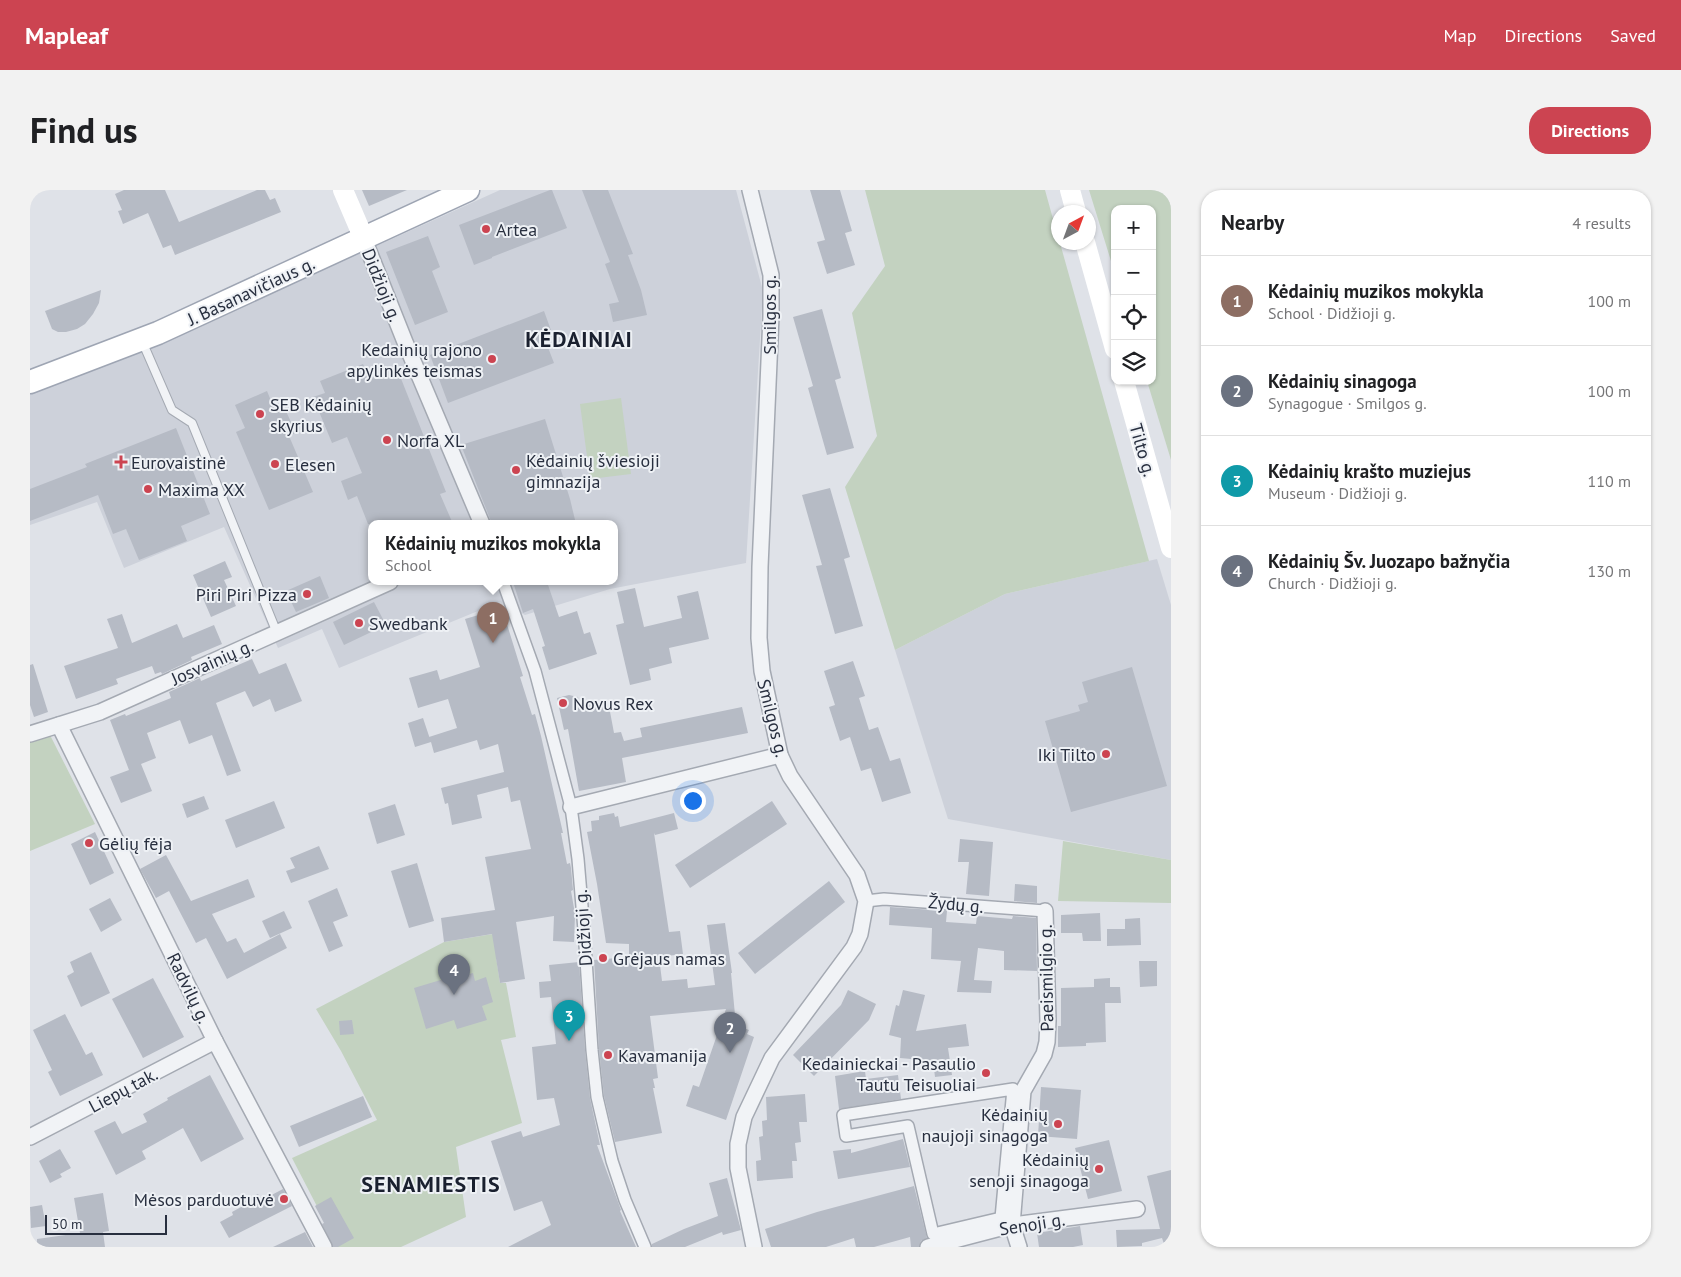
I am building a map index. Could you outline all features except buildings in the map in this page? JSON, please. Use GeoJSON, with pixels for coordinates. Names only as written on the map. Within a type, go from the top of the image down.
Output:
{"type":"FeatureCollection","features":[{"type":"Feature","properties":{"kind":"main road"},"geometry":{"type":"LineString","coordinates":[[343,190],[364,239]]}},
{"type":"Feature","properties":{"kind":"main road","name":"J. Basanavičiaus g."},"geometry":{"type":"LineString","coordinates":[[30,382],[141,340],[468,190]]}},
{"type":"Feature","properties":{"kind":"main road"},"geometry":{"type":"LineString","coordinates":[[1070,190],[1074,205]]}},
{"type":"Feature","properties":{"kind":"main road"},"geometry":{"type":"LineString","coordinates":[[1087,250],[1112,340]]}},
{"type":"Feature","properties":{"kind":"main road","name":"Tilto g."},"geometry":{"type":"LineString","coordinates":[[1125,385],[1171,548]]}},
{"type":"Feature","properties":{"kind":"street","name":"Smilgos g."},"geometry":{"type":"LineString","coordinates":[[750,190],[770,275],[772,316],[760,567],[759,638],[762,671],[780,756],[790,776],[857,875],[866,901],[860,934],[854,947],[772,1058],[744,1117],[738,1144],[738,1168],[754,1247]]}},
{"type":"Feature","properties":{"kind":"street","name":"Didžioji g."},"geometry":{"type":"LineString","coordinates":[[364,239],[405,342],[480,520]]}},
{"type":"Feature","properties":{"kind":"street","name":"Josvainių g."},"geometry":{"type":"LineString","coordinates":[[30,734],[100,712],[383,585]]}},
{"type":"Feature","properties":{"kind":"street","name":"Didžioji g."},"geometry":{"type":"LineString","coordinates":[[504,585],[536,671],[571,807],[579,868],[597,1097],[612,1161],[625,1200],[646,1247]]}},
{"type":"Feature","properties":{"kind":"street","name":"Radvilų g."},"geometry":{"type":"LineString","coordinates":[[60,725],[215,1041],[324,1247]]}},
{"type":"Feature","properties":{"kind":"street"},"geometry":{"type":"LineString","coordinates":[[571,807],[780,756]]}},
{"type":"Feature","properties":{"kind":"street","name":"Žydų g."},"geometry":{"type":"LineString","coordinates":[[866,901],[884,898],[1045,912]]}},
{"type":"Feature","properties":{"kind":"street","name":"Paeismilgio g."},"geometry":{"type":"LineString","coordinates":[[1019,1247],[1012,1225],[1022,1091],[1044,1054],[1047,1042],[1045,912]]}},
{"type":"Feature","properties":{"kind":"street","name":"Liepų tak."},"geometry":{"type":"LineString","coordinates":[[30,1137],[215,1041]]}},
{"type":"Feature","properties":{"kind":"street"},"geometry":{"type":"LineString","coordinates":[[1013,1089],[1002,1218],[933,1234],[908,1126],[846,1136],[843,1115],[1013,1089]]}},
{"type":"Feature","properties":{"kind":"street","name":"Senoji g."},"geometry":{"type":"LineString","coordinates":[[928,1247],[1012,1225],[1137,1209]]}},
{"type":"Feature","properties":{"kind":"lane"},"geometry":{"type":"LineString","coordinates":[[141,340],[172,410],[192,423],[276,633]]}},
{"type":"Feature","properties":{"kind":"shaded area"},"geometry":{"type":"Polygon","coordinates":[[[500,190],[736,190],[763,291],[746,563],[610,589],[525,615],[500,602],[339,668],[322,629],[278,648],[224,527],[124,568],[97,502],[30,525],[30,392],[176,333],[500,190]]]}},
{"type":"Feature","properties":{"kind":"shaded area"},"geometry":{"type":"Polygon","coordinates":[[[1157,559],[1171,605],[1171,860],[948,819],[895,650],[1005,594],[1157,559]]]}},
{"type":"Feature","properties":{"kind":"green space"},"geometry":{"type":"Polygon","coordinates":[[[865,190],[1045,190],[1051,212],[1051,250],[1062,250],[1149,561],[1005,594],[895,650],[845,487],[877,436],[852,313],[885,266],[865,190]]]}},
{"type":"Feature","properties":{"kind":"green space"},"geometry":{"type":"Polygon","coordinates":[[[1089,190],[1171,190],[1171,460],[1148,385],[1156,385],[1156,205],[1111,205],[1111,261],[1096,213],[1096,205],[1094,205],[1089,190]]]}},
{"type":"Feature","properties":{"kind":"green space"},"geometry":{"type":"Polygon","coordinates":[[[621,398],[631,474],[590,479],[580,404],[621,398]]]}},
{"type":"Feature","properties":{"kind":"green space"},"geometry":{"type":"Polygon","coordinates":[[[50,735],[95,824],[30,851],[30,742],[50,735]]]}},
{"type":"Feature","properties":{"kind":"green space"},"geometry":{"type":"Polygon","coordinates":[[[1063,841],[1171,860],[1171,903],[1058,901],[1063,841]]]}},
{"type":"Feature","properties":{"kind":"green space"},"geometry":{"type":"Polygon","coordinates":[[[499,933],[496,957],[500,983],[506,983],[516,1037],[501,1040],[522,1123],[456,1147],[466,1217],[401,1247],[338,1247],[292,1158],[377,1120],[341,1051],[316,1009],[444,942],[499,933]]]}},
{"type":"Feature","properties":{"kind":"place","name":"Artea"},"geometry":{"type":"Point","coordinates":[486,229]}},
{"type":"Feature","properties":{"kind":"place","name":"Kedainių rajono apylinkės teismas"},"geometry":{"type":"Point","coordinates":[492,359]}},
{"type":"Feature","properties":{"kind":"place","name":"SEB Kėdainių skyrius"},"geometry":{"type":"Point","coordinates":[260,414]}},
{"type":"Feature","properties":{"kind":"place","name":"Norfa XL"},"geometry":{"type":"Point","coordinates":[387,440]}},
{"type":"Feature","properties":{"kind":"place","name":"Eurovaistinė"},"geometry":{"type":"Point","coordinates":[121,462]}},
{"type":"Feature","properties":{"kind":"place","name":"Elesen"},"geometry":{"type":"Point","coordinates":[275,464]}},
{"type":"Feature","properties":{"kind":"place","name":"Kėdainių šviesioji gimnazija"},"geometry":{"type":"Point","coordinates":[516,470]}},
{"type":"Feature","properties":{"kind":"place","name":"Maxima XX"},"geometry":{"type":"Point","coordinates":[148,489]}},
{"type":"Feature","properties":{"kind":"place","name":"Piri Piri Pizza"},"geometry":{"type":"Point","coordinates":[307,594]}},
{"type":"Feature","properties":{"kind":"place","name":"Swedbank"},"geometry":{"type":"Point","coordinates":[359,623]}},
{"type":"Feature","properties":{"kind":"place","name":"Kėdainių muzikos mokykla"},"geometry":{"type":"Point","coordinates":[493,643]}},
{"type":"Feature","properties":{"kind":"place","name":"Novus Rex"},"geometry":{"type":"Point","coordinates":[563,703]}},
{"type":"Feature","properties":{"kind":"place","name":"Iki Tilto"},"geometry":{"type":"Point","coordinates":[1106,754]}},
{"type":"Feature","properties":{"kind":"place","name":"Gėlių fėja"},"geometry":{"type":"Point","coordinates":[89,843]}},
{"type":"Feature","properties":{"kind":"place","name":"Grėjaus namas"},"geometry":{"type":"Point","coordinates":[603,958]}},
{"type":"Feature","properties":{"kind":"place","name":"Kėdainių Šv. Juozapo bažnyčia"},"geometry":{"type":"Point","coordinates":[454,995]}},
{"type":"Feature","properties":{"kind":"place","name":"Kėdainių krašto muziejus"},"geometry":{"type":"Point","coordinates":[569,1041]}},
{"type":"Feature","properties":{"kind":"place","name":"Kėdainių sinagoga"},"geometry":{"type":"Point","coordinates":[730,1053]}},
{"type":"Feature","properties":{"kind":"place","name":"Kavamanija"},"geometry":{"type":"Point","coordinates":[608,1055]}},
{"type":"Feature","properties":{"kind":"place","name":"Kedainieckai - Pasaulio Tautu Teisuoliai"},"geometry":{"type":"Point","coordinates":[986,1073]}},
{"type":"Feature","properties":{"kind":"place","name":"Kėdainių naujoji sinagoga"},"geometry":{"type":"Point","coordinates":[1058,1124]}},
{"type":"Feature","properties":{"kind":"place","name":"Kėdainių senoji sinagoga"},"geometry":{"type":"Point","coordinates":[1099,1169]}},
{"type":"Feature","properties":{"kind":"place","name":"Mėsos parduotuvė"},"geometry":{"type":"Point","coordinates":[284,1199]}},
{"type":"Feature","properties":{"kind":"district","name":"KĖDAINIAI"},"geometry":{"type":"Point","coordinates":[579,339]}},
{"type":"Feature","properties":{"kind":"district","name":"SENAMIESTIS"},"geometry":{"type":"Point","coordinates":[431,1184]}}]}
